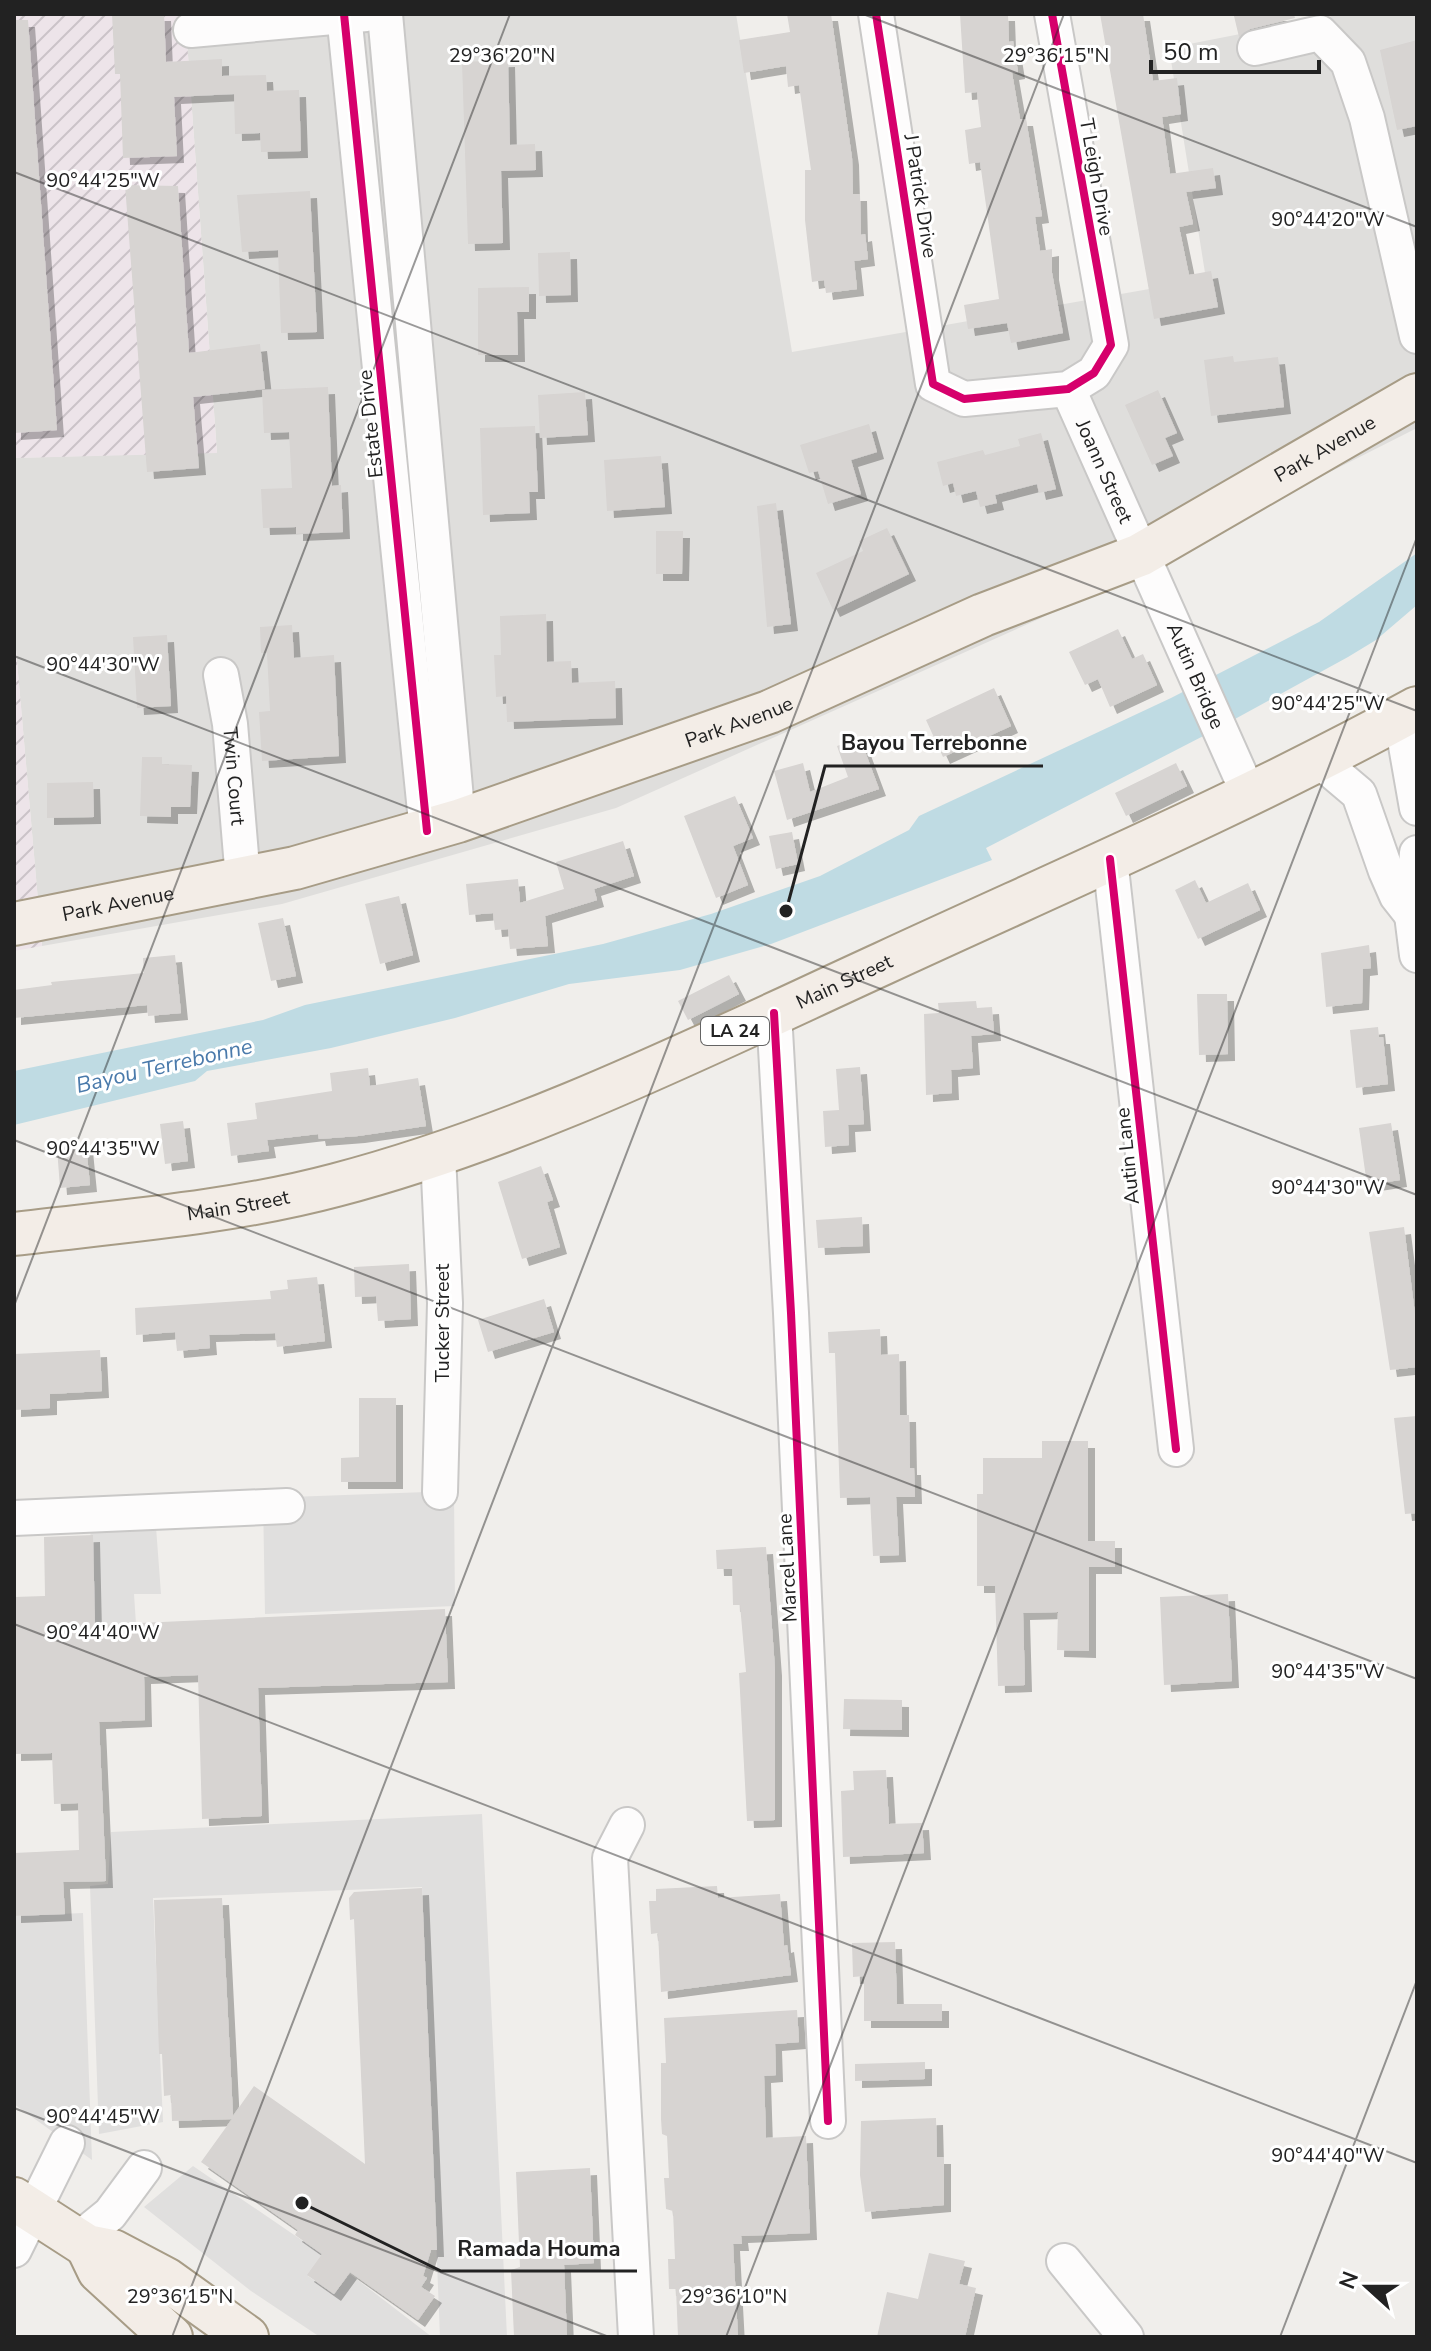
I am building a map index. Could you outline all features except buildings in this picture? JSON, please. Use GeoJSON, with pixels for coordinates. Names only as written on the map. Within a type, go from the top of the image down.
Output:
{"type":"FeatureCollection","features":[{"type":"Feature","properties":{"kind":"main road","name":"Park Avenue"},"geometry":{"type":"LineString","coordinates":[[14,924],[243,879],[442,826],[769,712],[983,615],[1140,555],[1417,395]]}},
{"type":"Feature","properties":{"kind":"main road","name":"Main Street"},"geometry":{"type":"LineString","coordinates":[[14,1234],[258,1203],[336,1185],[438,1155],[626,1080],[1250,797],[1409,712]]}},
{"type":"Feature","properties":{"kind":"main road"},"geometry":{"type":"LineString","coordinates":[[24,2205],[82,2243],[113,2251],[166,2279],[247,2337]]}},
{"type":"Feature","properties":{"kind":"main road"},"geometry":{"type":"LineString","coordinates":[[82,2243],[99,2271],[171,2337]]}},
{"type":"Feature","properties":{"kind":"street"},"geometry":{"type":"LineString","coordinates":[[385,14],[442,826]]}},
{"type":"Feature","properties":{"kind":"street","name":"J Patrick Drive"},"geometry":{"type":"LineString","coordinates":[[876,14],[933,384],[964,399],[1068,389]]}},
{"type":"Feature","properties":{"kind":"street","name":"T Leigh Drive"},"geometry":{"type":"LineString","coordinates":[[1052,14],[1111,345],[1094,373],[1068,389]]}},
{"type":"Feature","properties":{"kind":"street"},"geometry":{"type":"LineString","coordinates":[[191,30],[352,15]]}},
{"type":"Feature","properties":{"kind":"street","name":"Estate Drive"},"geometry":{"type":"LineString","coordinates":[[352,15],[442,826]]}},
{"type":"Feature","properties":{"kind":"street"},"geometry":{"type":"LineString","coordinates":[[1255,48],[1320,33],[1348,62],[1367,118],[1417,336]]}},
{"type":"Feature","properties":{"kind":"street","name":"Joann Street"},"geometry":{"type":"LineString","coordinates":[[1068,389],[1140,555]]}},
{"type":"Feature","properties":{"kind":"street","name":"Autin Bridge"},"geometry":{"type":"LineString","coordinates":[[1140,555],[1250,797]]}},
{"type":"Feature","properties":{"kind":"street","name":"Twin Court"},"geometry":{"type":"LineString","coordinates":[[221,675],[230,724],[243,879]]}},
{"type":"Feature","properties":{"kind":"street"},"geometry":{"type":"LineString","coordinates":[[1409,712],[1417,808]]}},
{"type":"Feature","properties":{"kind":"street"},"geometry":{"type":"LineString","coordinates":[[1320,761],[1359,794],[1368,828],[1386,871],[1397,896],[1412,915]]}},
{"type":"Feature","properties":{"kind":"street"},"geometry":{"type":"LineString","coordinates":[[1417,853],[1412,915],[1417,955]]}},
{"type":"Feature","properties":{"kind":"street","name":"Autin Lane"},"geometry":{"type":"LineString","coordinates":[[1110,859],[1176,1449]]}},
{"type":"Feature","properties":{"kind":"street","name":"Marcel Lane"},"geometry":{"type":"LineString","coordinates":[[774,1013],[792,1329],[828,2121]]}},
{"type":"Feature","properties":{"kind":"street","name":"Tucker Street"},"geometry":{"type":"LineString","coordinates":[[438,1155],[445,1303],[440,1492]]}},
{"type":"Feature","properties":{"kind":"street"},"geometry":{"type":"LineString","coordinates":[[14,1518],[287,1506]]}},
{"type":"Feature","properties":{"kind":"street"},"geometry":{"type":"LineString","coordinates":[[627,1825],[610,1858],[636,2337]]}},
{"type":"Feature","properties":{"kind":"street"},"geometry":{"type":"LineString","coordinates":[[14,2250],[24,2205],[67,2143]]}},
{"type":"Feature","properties":{"kind":"street"},"geometry":{"type":"LineString","coordinates":[[82,2243],[110,2214],[144,2168]]}},
{"type":"Feature","properties":{"kind":"street"},"geometry":{"type":"LineString","coordinates":[[1064,2261],[1126,2337]]}},
{"type":"Feature","properties":{"kind":"shaded area"},"geometry":{"type":"Polygon","coordinates":[[[14,14],[185,14],[217,453],[14,458],[14,14]]]}},
{"type":"Feature","properties":{"kind":"shaded area"},"geometry":{"type":"Polygon","coordinates":[[[185,14],[736,14],[792,352],[1206,279],[1169,48],[1342,14],[1417,14],[1417,428],[1039,619],[616,808],[282,904],[42,946],[14,627],[14,458],[217,452],[185,14]]]}},
{"type":"Feature","properties":{"kind":"shaded area"},"geometry":{"type":"Polygon","coordinates":[[[14,627],[42,946],[14,951],[14,627]]]}},
{"type":"Feature","properties":{"kind":"shaded area"},"geometry":{"type":"Polygon","coordinates":[[[454,1491],[455,1606],[265,1614],[263,1498],[454,1491]]]}},
{"type":"Feature","properties":{"kind":"shaded area"},"geometry":{"type":"Polygon","coordinates":[[[154,1500],[161,1594],[134,1594],[136,1624],[95,1625],[89,1505],[154,1500]]]}},
{"type":"Feature","properties":{"kind":"shaded area"},"geometry":{"type":"Polygon","coordinates":[[[482,1814],[507,2337],[440,2337],[422,1887],[153,1898],[163,2122],[99,2134],[90,1886],[108,1884],[111,1832],[482,1814]]]}},
{"type":"Feature","properties":{"kind":"shaded area"},"geometry":{"type":"Polygon","coordinates":[[[83,1913],[92,2160],[14,2104],[14,1916],[83,1913]]]}},
{"type":"Feature","properties":{"kind":"shaded area"},"geometry":{"type":"Polygon","coordinates":[[[193,2166],[322,2254],[308,2276],[334,2294],[350,2274],[432,2337],[320,2337],[251,2291],[144,2207],[193,2166]]]}},
{"type":"Feature","properties":{"kind":"water"},"geometry":{"type":"Polygon","coordinates":[[[1417,553],[1417,605],[1376,640],[1213,731],[986,848],[992,860],[771,944],[680,970],[569,984],[455,1018],[331,1048],[207,1071],[195,1081],[14,1125],[14,1071],[263,1020],[305,1005],[603,944],[711,914],[820,876],[909,830],[919,816],[1171,698],[1319,622],[1417,553]]]}},
{"type":"Feature","properties":{"kind":"cycle path"},"geometry":{"type":"LineString","coordinates":[[344,14],[427,831]]}},
{"type":"Feature","properties":{"kind":"cycle path"},"geometry":{"type":"LineString","coordinates":[[876,14],[933,384],[964,399],[1068,389],[1094,373],[1111,345],[1052,14]]}},
{"type":"Feature","properties":{"kind":"cycle path"},"geometry":{"type":"LineString","coordinates":[[1110,859],[1176,1449]]}},
{"type":"Feature","properties":{"kind":"cycle path"},"geometry":{"type":"LineString","coordinates":[[774,1013],[828,2121]]}},
{"type":"Feature","properties":{"kind":"place","name":"Bayou Terrebonne"},"geometry":{"type":"Point","coordinates":[786,911]}},
{"type":"Feature","properties":{"kind":"place","name":"Ramada Houma"},"geometry":{"type":"Point","coordinates":[302,2203]}}]}
